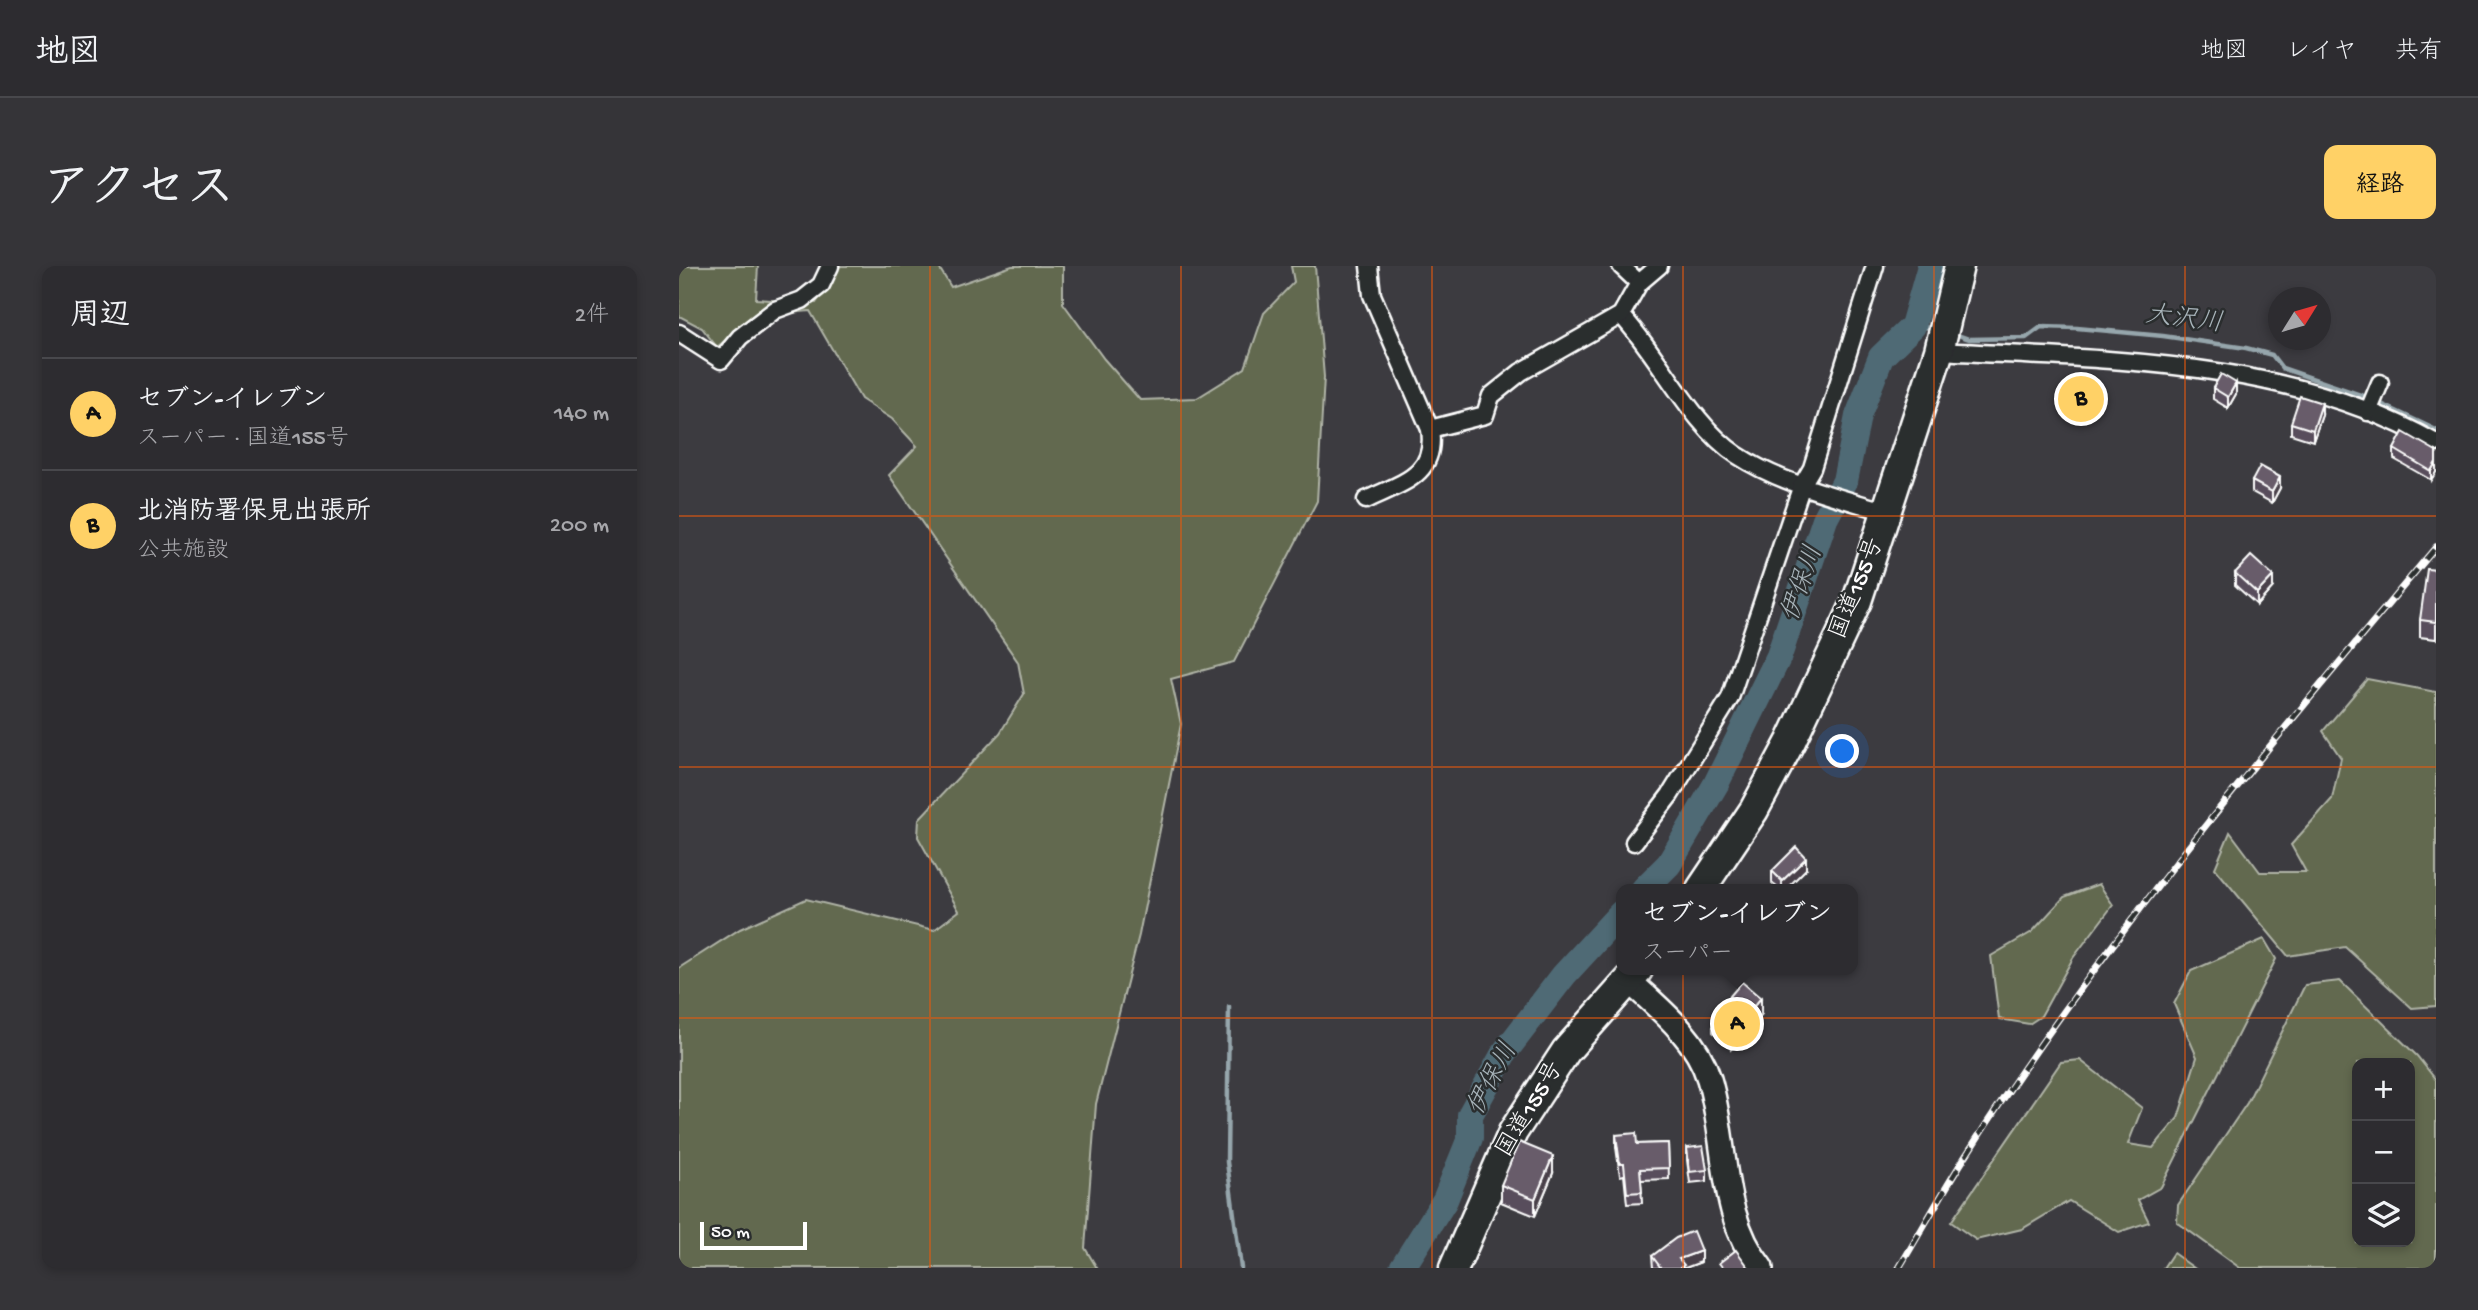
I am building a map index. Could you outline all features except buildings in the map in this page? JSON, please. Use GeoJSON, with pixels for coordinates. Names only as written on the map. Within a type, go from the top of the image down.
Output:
{"type":"FeatureCollection","features":[{"type":"Feature","properties":{"kind":"highway","name":"国道155号"},"geometry":{"type":"LineString","coordinates":[[1704,884],[1754,810],[1791,741],[1857,601],[1940,351],[1959,266]]}},
{"type":"Feature","properties":{"kind":"highway","name":"国道155号"},"geometry":{"type":"LineString","coordinates":[[1454,1268],[1513,1132],[1566,1051],[1633,975]]}},
{"type":"Feature","properties":{"kind":"street"},"geometry":{"type":"LineString","coordinates":[[679,333],[721,360],[740,338],[775,310],[802,300],[821,285],[830,266]]}},
{"type":"Feature","properties":{"kind":"street"},"geometry":{"type":"LineString","coordinates":[[1366,500],[1407,481],[1423,468],[1433,445],[1430,429],[1372,295],[1369,266]]}},
{"type":"Feature","properties":{"kind":"street"},"geometry":{"type":"LineString","coordinates":[[1621,266],[1639,284]]}},
{"type":"Feature","properties":{"kind":"street"},"geometry":{"type":"LineString","coordinates":[[1430,429],[1485,415],[1491,396],[1521,372],[1621,314],[1639,284],[1659,266]]}},
{"type":"Feature","properties":{"kind":"street"},"geometry":{"type":"LineString","coordinates":[[1634,842],[1669,795],[1730,698],[1806,486],[1875,266]]}},
{"type":"Feature","properties":{"kind":"street"},"geometry":{"type":"LineString","coordinates":[[1621,314],[1643,338],[1691,408],[1735,454],[1806,486],[1887,512]]}},
{"type":"Feature","properties":{"kind":"street"},"geometry":{"type":"LineString","coordinates":[[1940,351],[2118,359],[2179,366],[2280,386],[2369,409],[2436,443]]}},
{"type":"Feature","properties":{"kind":"street"},"geometry":{"type":"LineString","coordinates":[[2369,409],[2379,383]]}},
{"type":"Feature","properties":{"kind":"street"},"geometry":{"type":"LineString","coordinates":[[1633,975],[1691,1043],[1709,1077],[1731,1204],[1741,1236],[1761,1268]]}},
{"type":"Feature","properties":{"kind":"green space"},"geometry":{"type":"Polygon","coordinates":[[[679,266],[758,266],[756,299],[816,303],[840,266],[938,266],[951,287],[1012,266],[1063,266],[1063,303],[1104,359],[1140,400],[1197,398],[1245,368],[1264,313],[1294,282],[1291,266],[1315,266],[1324,377],[1317,501],[1234,662],[1171,679],[1181,724],[1139,935],[1096,1104],[1085,1248],[1097,1268],[679,1268],[679,968],[740,929],[806,899],[934,930],[959,911],[918,837],[919,819],[1000,733],[1024,694],[1018,662],[889,475],[917,446],[892,419],[861,399],[810,311],[779,314],[762,311],[717,347],[702,328],[679,316],[679,266]]]}},
{"type":"Feature","properties":{"kind":"green space"},"geometry":{"type":"Polygon","coordinates":[[[2367,679],[2436,692],[2436,1006],[2412,1008],[2345,947],[2288,956],[2215,868],[2230,832],[2260,872],[2306,872],[2291,845],[2332,799],[2341,758],[2323,731],[2367,679]]]}},
{"type":"Feature","properties":{"kind":"green space"},"geometry":{"type":"Polygon","coordinates":[[[2099,884],[2113,905],[2073,958],[2041,1016],[2029,1024],[1999,1019],[1991,956],[2032,932],[2064,897],[2099,884]]]}},
{"type":"Feature","properties":{"kind":"green space"},"geometry":{"type":"Polygon","coordinates":[[[2264,939],[2276,959],[2161,1187],[2138,1200],[2149,1222],[2119,1232],[2069,1201],[2022,1229],[1976,1240],[1951,1222],[2061,1062],[2080,1060],[2142,1108],[2128,1144],[2153,1148],[2178,1118],[2197,1057],[2174,1004],[2191,971],[2264,939]]]}},
{"type":"Feature","properties":{"kind":"green space"},"geometry":{"type":"Polygon","coordinates":[[[2340,981],[2417,1056],[2436,1080],[2436,1268],[2240,1268],[2177,1222],[2178,1205],[2247,1103],[2305,985],[2340,981]]]}},
{"type":"Feature","properties":{"kind":"green space"},"geometry":{"type":"Polygon","coordinates":[[[2173,1253],[2194,1268],[2163,1268],[2173,1253]]]}},
{"type":"Feature","properties":{"kind":"waterway","name":"伊保川"},"geometry":{"type":"LineString","coordinates":[[1649,884],[1669,864],[1716,784],[1779,656],[1825,519],[1845,481],[1858,416],[1881,357],[1913,326],[1930,266]]}},
{"type":"Feature","properties":{"kind":"waterway","name":"大沢川"},"geometry":{"type":"LineString","coordinates":[[1913,326],[1933,328]]}},
{"type":"Feature","properties":{"kind":"waterway","name":"大沢川"},"geometry":{"type":"LineString","coordinates":[[1952,333],[1969,339],[2026,338],[2041,327],[2077,328],[2163,336],[2246,348],[2272,355],[2282,368],[2369,398]]}},
{"type":"Feature","properties":{"kind":"waterway","name":"大沢川"},"geometry":{"type":"LineString","coordinates":[[2377,402],[2436,430]]}},
{"type":"Feature","properties":{"kind":"waterway","name":"伊保川"},"geometry":{"type":"LineString","coordinates":[[1402,1268],[1445,1200],[1470,1138],[1470,1115],[1504,1053],[1564,975],[1616,918]]}},
{"type":"Feature","properties":{"kind":"waterway"},"geometry":{"type":"LineString","coordinates":[[1229,1007],[1227,1162],[1241,1268]]}},
{"type":"Feature","properties":{"kind":"railway"},"geometry":{"type":"LineString","coordinates":[[1899,1268],[1949,1182],[2020,1074],[2132,919],[2191,843],[2436,547]]}},
{"type":"Feature","properties":{"kind":"place","name":"北消防署保見出張所"},"geometry":{"type":"Point","coordinates":[2081,399]}},
{"type":"Feature","properties":{"kind":"place","name":"セブン-イレブン"},"geometry":{"type":"Point","coordinates":[1737,1024]}}]}
